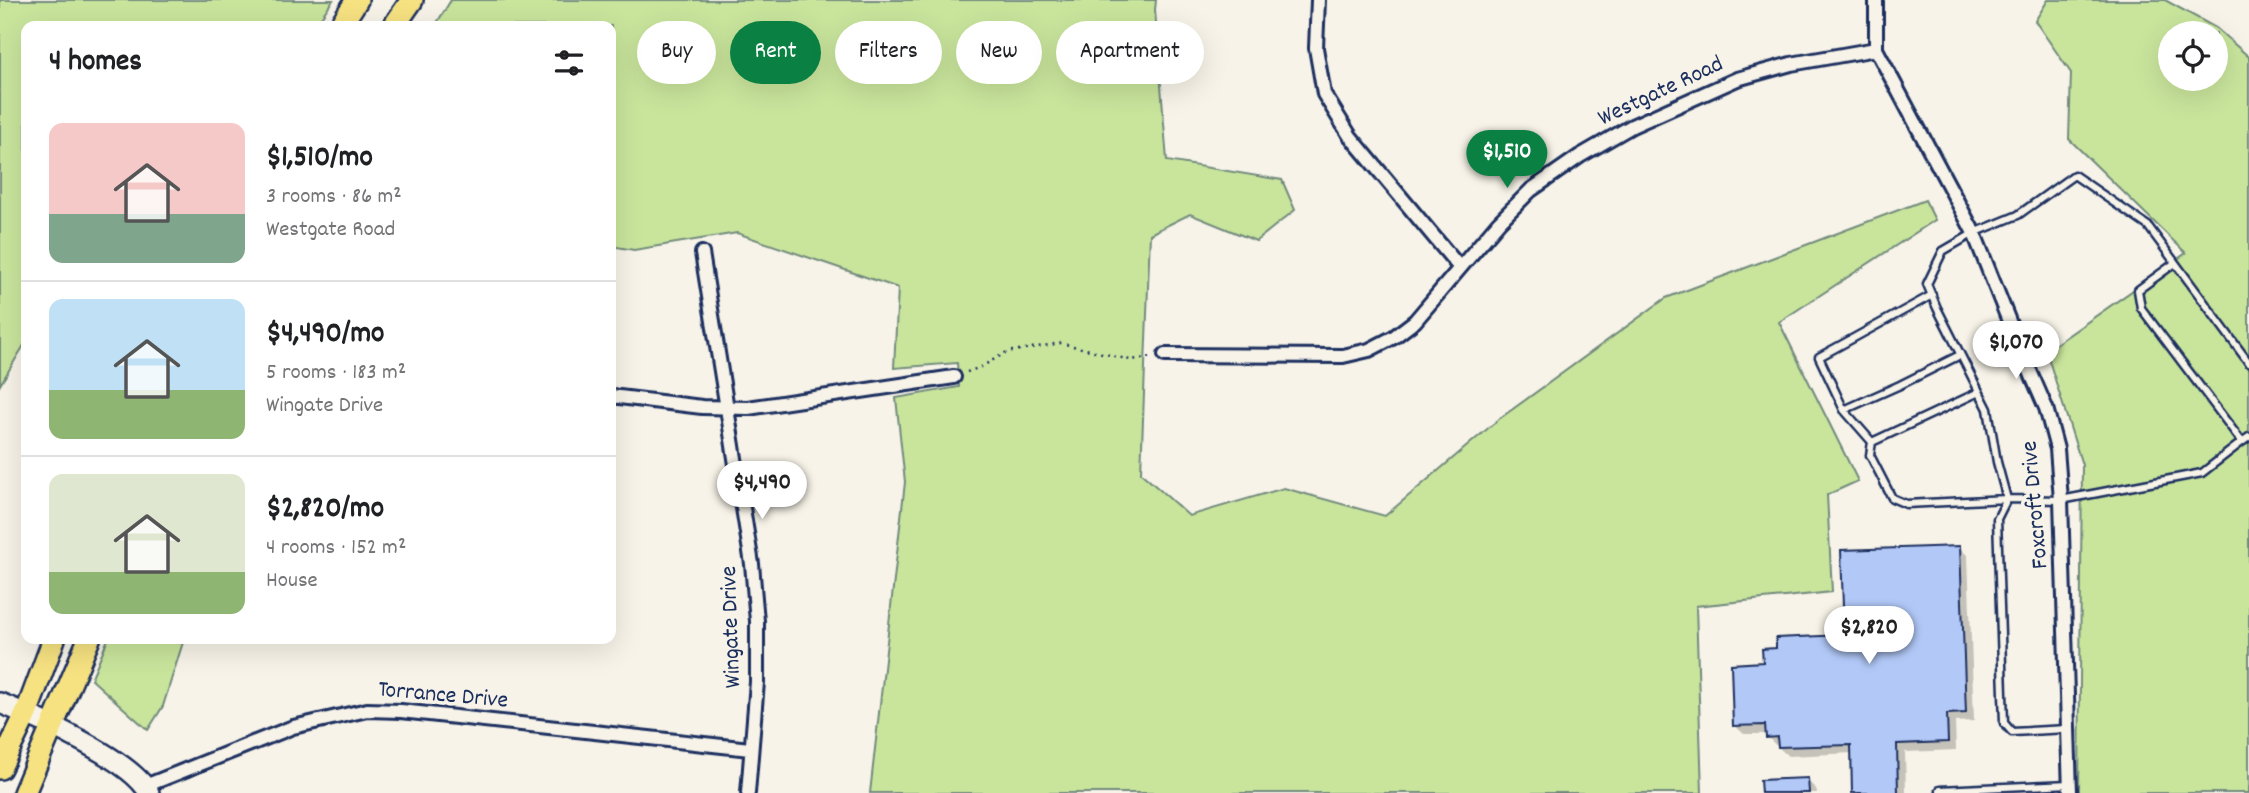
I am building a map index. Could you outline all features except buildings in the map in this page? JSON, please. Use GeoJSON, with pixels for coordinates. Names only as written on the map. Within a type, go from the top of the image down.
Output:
{"type":"FeatureCollection","features":[{"type":"Feature","properties":{"kind":"main road"},"geometry":{"type":"LineString","coordinates":[[343,21],[357,0]]}},
{"type":"Feature","properties":{"kind":"main road"},"geometry":{"type":"LineString","coordinates":[[397,21],[412,0]]}},
{"type":"Feature","properties":{"kind":"main road"},"geometry":{"type":"LineString","coordinates":[[0,768],[26,713],[52,644]]}},
{"type":"Feature","properties":{"kind":"main road"},"geometry":{"type":"LineString","coordinates":[[24,793],[87,644]]}},
{"type":"Feature","properties":{"kind":"street"},"geometry":{"type":"LineString","coordinates":[[1318,0],[1316,48],[1324,94],[1350,136],[1460,268]]}},
{"type":"Feature","properties":{"kind":"street","name":"Foxcroft Drive"},"geometry":{"type":"LineString","coordinates":[[1876,0],[1876,49],[1974,233],[2046,408],[2057,449],[2070,788]]}},
{"type":"Feature","properties":{"kind":"street","name":"Westgate Road"},"geometry":{"type":"LineString","coordinates":[[1165,355],[1343,356],[1369,350],[1394,337],[1415,321],[1499,222],[1531,190],[1580,156],[1632,126],[1737,79],[1791,64],[1876,49]]}},
{"type":"Feature","properties":{"kind":"street","name":"Wingate Drive"},"geometry":{"type":"LineString","coordinates":[[702,253],[752,564],[757,621],[757,682],[748,793]]}},
{"type":"Feature","properties":{"kind":"street"},"geometry":{"type":"LineString","coordinates":[[616,397],[748,408],[954,377]]}},
{"type":"Feature","properties":{"kind":"street"},"geometry":{"type":"LineString","coordinates":[[0,704],[26,713],[88,744],[111,758],[147,789]]}},
{"type":"Feature","properties":{"kind":"street","name":"Torrance Drive"},"geometry":{"type":"LineString","coordinates":[[147,789],[293,727],[367,710],[401,711],[750,749]]}},
{"type":"Feature","properties":{"kind":"lane"},"geometry":{"type":"LineString","coordinates":[[2068,729],[2012,732],[2004,723],[1997,519],[2007,499],[1987,409],[1927,284],[1943,251],[1974,233],[2018,215],[2074,175],[2148,226],[2249,363]]}},
{"type":"Feature","properties":{"kind":"lane"},"geometry":{"type":"LineString","coordinates":[[1932,295],[1819,357],[1844,410],[1872,442],[1871,455],[1892,498],[1906,504],[2007,499],[2061,500],[2202,473],[2246,439],[2141,308],[2138,290],[2175,262]]}},
{"type":"Feature","properties":{"kind":"lane"},"geometry":{"type":"LineString","coordinates":[[1844,410],[1960,355]]}},
{"type":"Feature","properties":{"kind":"lane"},"geometry":{"type":"LineString","coordinates":[[1872,442],[1979,392]]}},
{"type":"Feature","properties":{"kind":"lane"},"geometry":{"type":"LineString","coordinates":[[1940,793],[1940,789],[1990,791],[2070,788]]}},
{"type":"Feature","properties":{"kind":"path"},"geometry":{"type":"LineString","coordinates":[[954,377],[981,367],[1007,352],[1061,343],[1130,360],[1165,355]]}},
{"type":"Feature","properties":{"kind":"green space"},"geometry":{"type":"Polygon","coordinates":[[[0,0],[333,0],[318,21],[21,21],[21,350],[0,385],[0,0]]]}},
{"type":"Feature","properties":{"kind":"green space"},"geometry":{"type":"Polygon","coordinates":[[[451,0],[1156,0],[1156,21],[1056,21],[1056,84],[1161,84],[1167,161],[1282,180],[1295,210],[1256,241],[1190,214],[1150,234],[1141,473],[1189,516],[1284,488],[1385,516],[1499,419],[1666,298],[1925,200],[1935,220],[1779,322],[1858,481],[1827,495],[1832,592],[1696,606],[1702,793],[870,793],[905,482],[896,398],[959,387],[957,363],[894,368],[898,288],[737,233],[634,250],[616,247],[616,21],[438,21],[451,0]]]}},
{"type":"Feature","properties":{"kind":"green space"},"geometry":{"type":"Polygon","coordinates":[[[2048,0],[2165,0],[2203,21],[2158,21],[2158,91],[2228,91],[2228,39],[2249,57],[2249,793],[2079,793],[2082,465],[2046,351],[2186,253],[2069,139],[2071,73],[2035,21],[2048,0]]]}},
{"type":"Feature","properties":{"kind":"green space"},"geometry":{"type":"Polygon","coordinates":[[[106,644],[182,644],[163,706],[148,730],[91,679],[106,644]]]}}]}
